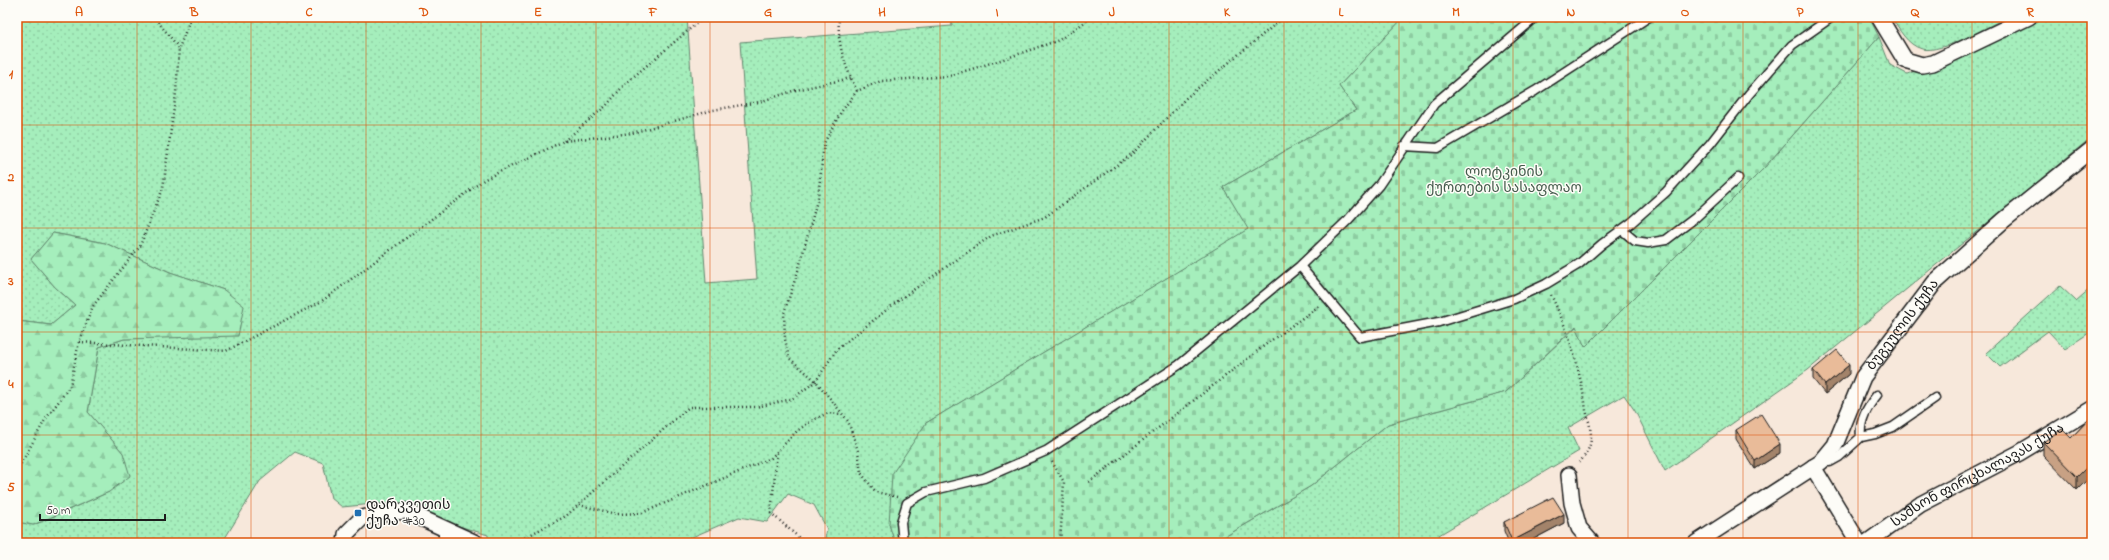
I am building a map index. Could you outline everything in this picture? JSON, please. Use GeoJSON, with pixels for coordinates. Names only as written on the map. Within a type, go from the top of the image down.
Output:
{"type":"FeatureCollection","features":[{"type":"Feature","properties":{"kind":"street"},"geometry":{"type":"LineString","coordinates":[[1879,17],[1905,60],[1922,65],[1933,63],[2029,17]]}},
{"type":"Feature","properties":{"kind":"street","name":"ბუგეულის ქუჩა"},"geometry":{"type":"LineString","coordinates":[[1817,465],[1835,445],[1863,377],[1935,282],[2004,220],[2092,150]]}},
{"type":"Feature","properties":{"kind":"street","name":"სამსონ ფირცხალავას ქუჩა"},"geometry":{"type":"LineString","coordinates":[[1866,543],[1921,504],[2019,453],[2092,409]]}},
{"type":"Feature","properties":{"kind":"street"},"geometry":{"type":"LineString","coordinates":[[1696,543],[1817,465],[1859,543]]}},
{"type":"Feature","properties":{"kind":"street"},"geometry":{"type":"LineString","coordinates":[[1569,475],[1572,503],[1579,528],[1592,543]]}},
{"type":"Feature","properties":{"kind":"street"},"geometry":{"type":"LineString","coordinates":[[346,538],[362,518],[384,513],[406,512],[476,543]]}},
{"type":"Feature","properties":{"kind":"lane"},"geometry":{"type":"LineString","coordinates":[[903,543],[901,522],[908,503],[926,492],[984,478],[1046,451],[1179,365],[1300,266],[1348,220],[1379,185],[1404,146],[1434,104],[1536,17]]}},
{"type":"Feature","properties":{"kind":"lane"},"geometry":{"type":"LineString","coordinates":[[1404,146],[1438,148],[1535,91],[1649,17]]}},
{"type":"Feature","properties":{"kind":"lane"},"geometry":{"type":"LineString","coordinates":[[1300,266],[1360,337],[1439,322],[1514,299],[1546,284],[1578,264],[1622,230],[1666,192],[1710,144],[1749,94],[1792,45],[1832,17]]}},
{"type":"Feature","properties":{"kind":"lane"},"geometry":{"type":"LineString","coordinates":[[1622,230],[1635,241],[1648,243],[1666,240],[1696,218],[1738,178]]}},
{"type":"Feature","properties":{"kind":"lane"},"geometry":{"type":"LineString","coordinates":[[1861,437],[1862,422],[1871,402],[1877,395]]}},
{"type":"Feature","properties":{"kind":"lane"},"geometry":{"type":"LineString","coordinates":[[1817,465],[1830,462],[1840,457],[1861,437],[1875,434],[1893,427],[1935,398]]}},
{"type":"Feature","properties":{"kind":"lane"},"geometry":{"type":"LineString","coordinates":[[442,528],[443,543]]}},
{"type":"Feature","properties":{"kind":"path"},"geometry":{"type":"LineString","coordinates":[[154,17],[179,48]]}},
{"type":"Feature","properties":{"kind":"path"},"geometry":{"type":"LineString","coordinates":[[17,471],[44,420],[70,386],[79,342],[93,306],[140,246],[163,188],[176,94],[179,48],[191,17]]}},
{"type":"Feature","properties":{"kind":"path"},"geometry":{"type":"LineString","coordinates":[[79,342],[226,351],[322,301],[485,179],[564,141],[606,106],[624,84],[679,40],[704,17]]}},
{"type":"Feature","properties":{"kind":"path"},"geometry":{"type":"LineString","coordinates":[[839,17],[838,35],[844,62],[857,91]]}},
{"type":"Feature","properties":{"kind":"path"},"geometry":{"type":"LineString","coordinates":[[916,498],[901,498],[876,492],[861,473],[858,452],[848,421],[816,382],[789,358],[785,339],[784,313],[799,268],[818,197],[824,143],[841,112],[857,91],[881,81],[949,76],[1007,58],[1059,40],[1092,17]]}},
{"type":"Feature","properties":{"kind":"path"},"geometry":{"type":"LineString","coordinates":[[514,543],[566,516],[689,407],[756,406],[792,398],[816,382],[837,349],[903,297],[991,236],[1045,218],[1132,154],[1186,98],[1284,17]]}},
{"type":"Feature","properties":{"kind":"path"},"geometry":{"type":"LineString","coordinates":[[564,141],[632,133],[713,110],[759,102],[796,90],[851,78]]}},
{"type":"Feature","properties":{"kind":"path"},"geometry":{"type":"LineString","coordinates":[[1546,284],[1563,320],[1572,346],[1584,398],[1591,438],[1587,454],[1569,475]]}},
{"type":"Feature","properties":{"kind":"path"},"geometry":{"type":"LineString","coordinates":[[1089,482],[1269,342],[1328,300]]}},
{"type":"Feature","properties":{"kind":"path"},"geometry":{"type":"LineString","coordinates":[[579,505],[617,514],[642,513],[771,458],[798,431],[813,420],[828,414],[843,414]]}},
{"type":"Feature","properties":{"kind":"path"},"geometry":{"type":"LineString","coordinates":[[1046,451],[1064,482],[1060,543]]}},
{"type":"Feature","properties":{"kind":"path"},"geometry":{"type":"LineString","coordinates":[[777,452],[771,513],[805,543]]}},
{"type":"Feature","properties":{"kind":"green space"},"geometry":{"type":"Polygon","coordinates":[[[17,17],[687,17],[706,283],[757,279],[740,42],[952,26],[951,17],[1404,17],[1339,86],[1356,110],[1223,187],[1249,229],[926,423],[889,524],[895,543],[824,543],[827,529],[814,505],[788,494],[767,522],[739,517],[678,543],[488,543],[488,535],[384,503],[342,507],[331,498],[323,463],[295,452],[260,481],[222,543],[82,543],[75,538],[67,543],[17,543],[17,522],[34,525],[109,492],[123,453],[88,412],[99,347],[124,339],[174,337],[224,290],[170,272],[105,243],[53,233],[31,259],[55,287],[75,305],[51,325],[17,321],[17,17]]]}},
{"type":"Feature","properties":{"kind":"green space","name":"ლოტკინის ქურთების სასაფლაო"},"geometry":{"type":"Polygon","coordinates":[[[1404,17],[1869,17],[1879,37],[1764,168],[1585,347],[1576,326],[1506,392],[1388,424],[1311,486],[1214,543],[895,543],[889,524],[892,474],[926,423],[1248,229],[1223,187],[1356,110],[1339,86],[1404,17]]]}},
{"type":"Feature","properties":{"kind":"green space"},"geometry":{"type":"Polygon","coordinates":[[[1891,17],[2007,17],[1952,43],[1941,47],[1922,49],[1912,44],[1904,36],[1891,17]]]}},
{"type":"Feature","properties":{"kind":"green space"},"geometry":{"type":"Polygon","coordinates":[[[2045,17],[2092,17],[2092,137],[1808,370],[1665,471],[1635,411],[1624,395],[1568,428],[1579,451],[1439,535],[1443,543],[1214,543],[1311,486],[1388,424],[1506,392],[1577,326],[1585,347],[1764,168],[1879,37],[1890,65],[1907,74],[1981,47],[2045,17]]]}},
{"type":"Feature","properties":{"kind":"green space"},"geometry":{"type":"Polygon","coordinates":[[[53,233],[105,243],[170,272],[224,290],[244,306],[238,336],[124,339],[99,347],[88,412],[123,453],[130,476],[109,492],[33,525],[17,522],[17,321],[51,325],[75,305],[55,287],[31,259],[53,233]]]}},
{"type":"Feature","properties":{"kind":"green space"},"geometry":{"type":"Polygon","coordinates":[[[2060,286],[2076,301],[2092,287],[2092,331],[2065,349],[2048,331],[2000,367],[1986,353],[2060,286]]]}},
{"type":"Feature","properties":{"kind":"building"},"geometry":{"type":"Polygon","coordinates":[[[1837,350],[1849,365],[1825,385],[1813,370],[1837,350]]]}},
{"type":"Feature","properties":{"kind":"building"},"geometry":{"type":"Polygon","coordinates":[[[1761,414],[1780,444],[1755,461],[1736,430],[1761,414]]]}},
{"type":"Feature","properties":{"kind":"building"},"geometry":{"type":"Polygon","coordinates":[[[2090,418],[2092,420],[2092,450],[2087,455],[2092,462],[2077,477],[2043,442],[2062,429],[2071,438],[2090,418]]]}},
{"type":"Feature","properties":{"kind":"building"},"geometry":{"type":"Polygon","coordinates":[[[1553,497],[1564,514],[1512,541],[1504,522],[1553,497]]]}},
{"type":"Feature","properties":{"kind":"place","name":"დარკვეთის ქუჩა #30"},"geometry":{"type":"Point","coordinates":[358,513]}}]}
